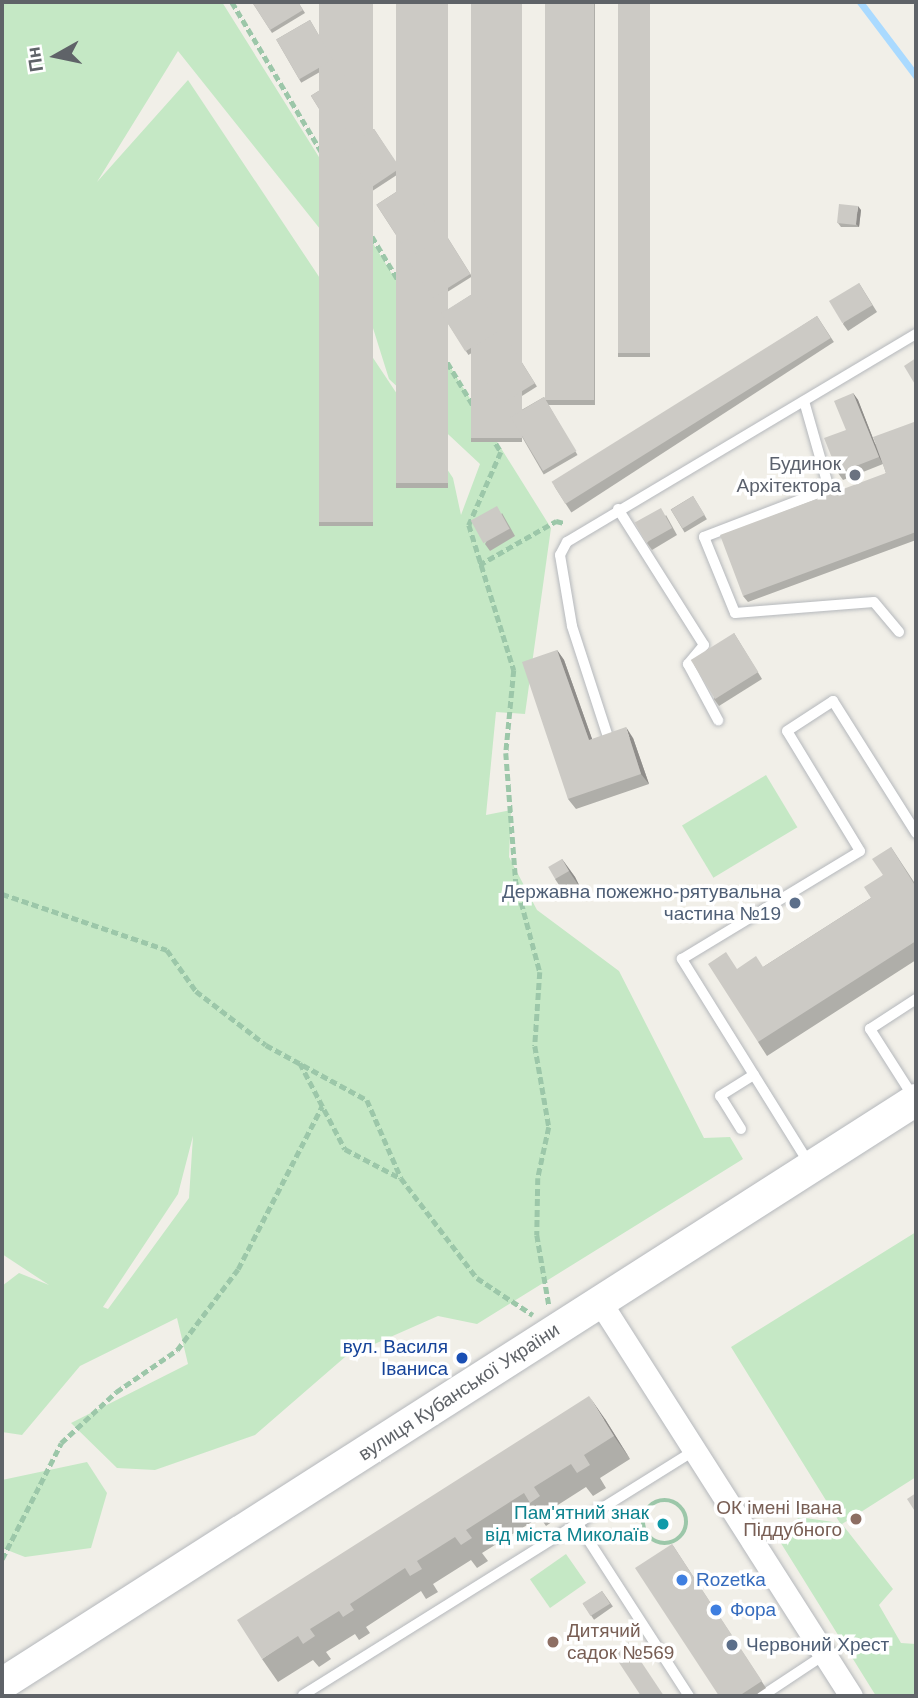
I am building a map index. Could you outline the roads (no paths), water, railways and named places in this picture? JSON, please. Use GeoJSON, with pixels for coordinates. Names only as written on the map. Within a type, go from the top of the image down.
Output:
{"type":"FeatureCollection","features":[{"type":"Feature","properties":{"kind":"street","name":"вулиця Кубанської України"},"geometry":{"type":"LineString","coordinates":[[2,1684],[916,1100]]}},
{"type":"Feature","properties":{"kind":"street"},"geometry":{"type":"LineString","coordinates":[[600,1302],[851,1696]]}},
{"type":"Feature","properties":{"kind":"lane"},"geometry":{"type":"LineString","coordinates":[[608,737],[572,626],[560,555],[588,526],[916,334]]}},
{"type":"Feature","properties":{"kind":"lane"},"geometry":{"type":"LineString","coordinates":[[804,401],[829,489],[704,537],[735,612],[874,602],[899,632]]}},
{"type":"Feature","properties":{"kind":"lane"},"geometry":{"type":"LineString","coordinates":[[618,509],[704,645],[688,664],[718,720]]}},
{"type":"Feature","properties":{"kind":"lane"},"geometry":{"type":"LineString","coordinates":[[811,1167],[682,959],[860,851],[787,731],[833,701],[916,833]]}},
{"type":"Feature","properties":{"kind":"lane"},"geometry":{"type":"LineString","coordinates":[[916,999],[870,1029],[916,1100]]}},
{"type":"Feature","properties":{"kind":"lane"},"geometry":{"type":"LineString","coordinates":[[741,1129],[720,1096],[754,1075]]}},
{"type":"Feature","properties":{"kind":"lane"},"geometry":{"type":"LineString","coordinates":[[303,1695],[694,1451]]}},
{"type":"Feature","properties":{"kind":"lane"},"geometry":{"type":"LineString","coordinates":[[578,1524],[689,1696]]}},
{"type":"Feature","properties":{"kind":"lane"},"geometry":{"type":"LineString","coordinates":[[762,1696],[824,1655]]}},
{"type":"Feature","properties":{"kind":"lane"},"geometry":{"type":"LineString","coordinates":[[2,1691],[8,1696]]}},
{"type":"Feature","properties":{"kind":"waterway"},"geometry":{"type":"LineString","coordinates":[[860,2],[916,76]]}},
{"type":"Feature","properties":{"kind":"place","name":"Будинок Архітектора"},"geometry":{"type":"Point","coordinates":[855,475]}},
{"type":"Feature","properties":{"kind":"place","name":"Державна пожежно-рятувальна частина №19"},"geometry":{"type":"Point","coordinates":[795,903]}},
{"type":"Feature","properties":{"kind":"place","name":"вул. Василя Іваниса"},"geometry":{"type":"Point","coordinates":[462,1358]}},
{"type":"Feature","properties":{"kind":"place","name":"ОК імені Івана Піддубного"},"geometry":{"type":"Point","coordinates":[856,1519]}},
{"type":"Feature","properties":{"kind":"place","name":"Пам'ятний знак від міста Миколаїв"},"geometry":{"type":"Point","coordinates":[663,1524]}},
{"type":"Feature","properties":{"kind":"place","name":"Rozetka"},"geometry":{"type":"Point","coordinates":[682,1580]}},
{"type":"Feature","properties":{"kind":"place","name":"Фора"},"geometry":{"type":"Point","coordinates":[716,1610]}},
{"type":"Feature","properties":{"kind":"place","name":"Дитячий садок №569"},"geometry":{"type":"Point","coordinates":[553,1642]}},
{"type":"Feature","properties":{"kind":"place","name":"Червоний Хрест"},"geometry":{"type":"Point","coordinates":[732,1645]}}]}
